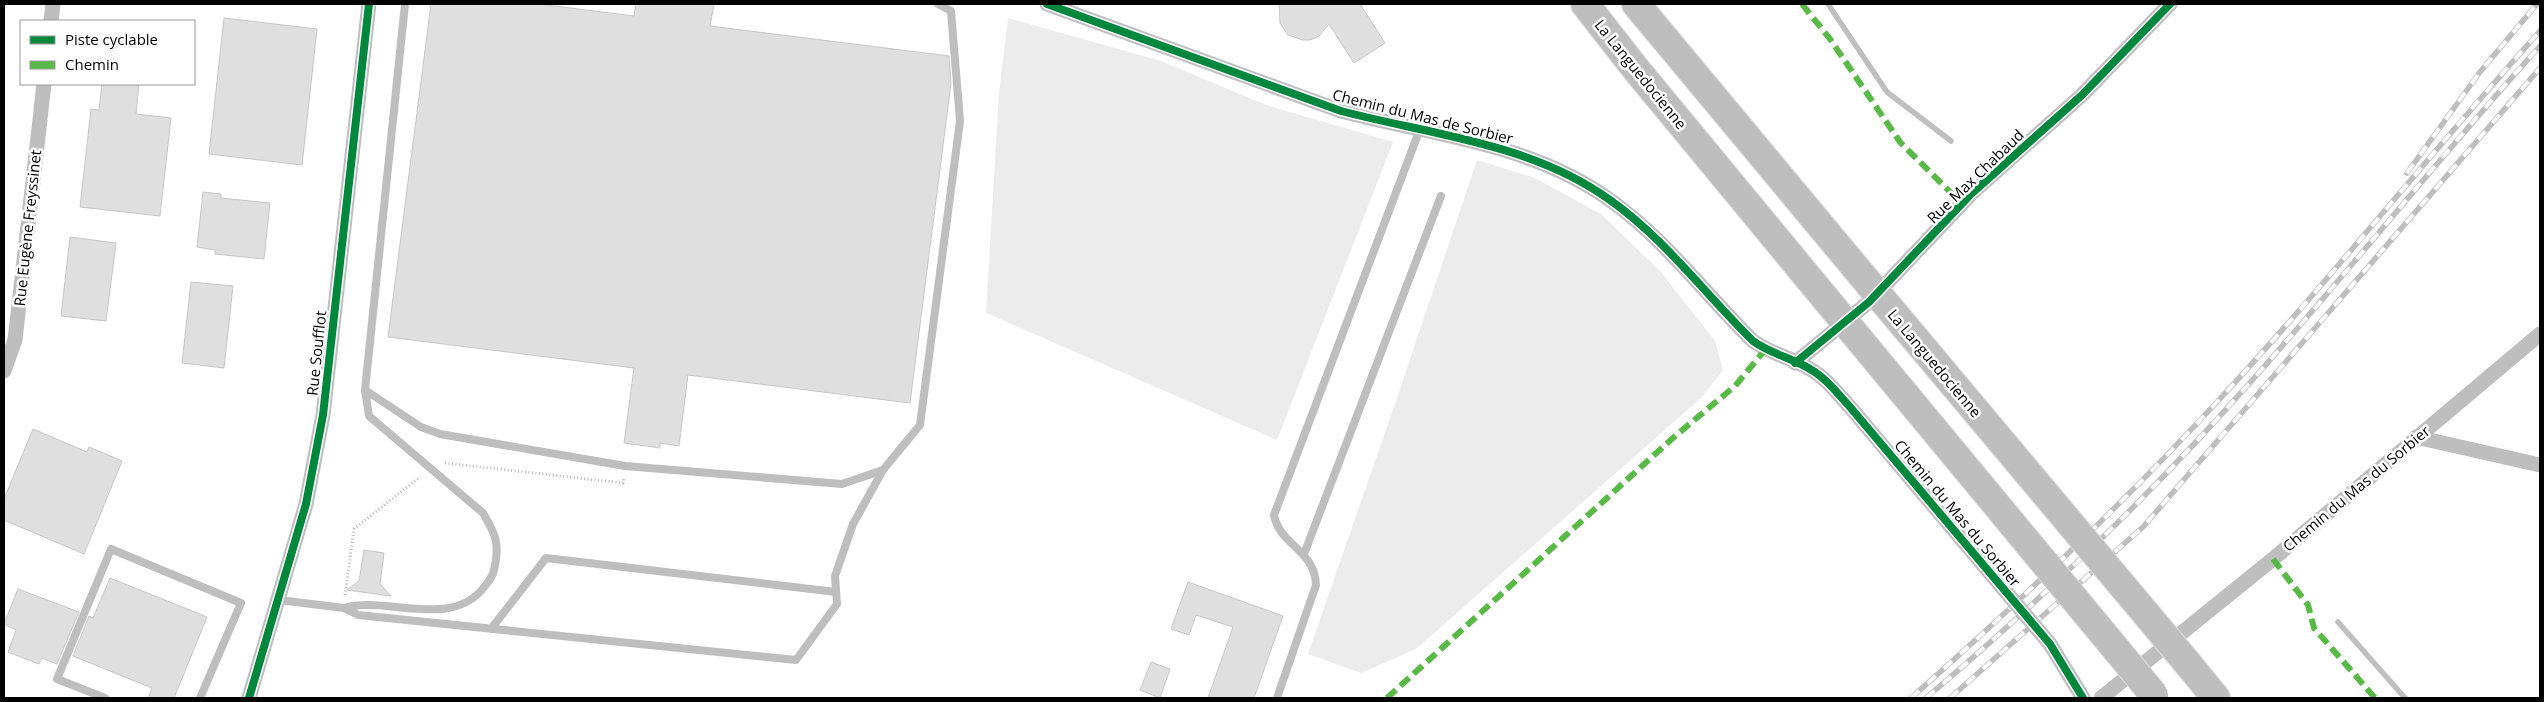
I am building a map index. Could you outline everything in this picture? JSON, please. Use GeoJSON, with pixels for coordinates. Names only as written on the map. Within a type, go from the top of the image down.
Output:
{"type":"FeatureCollection","features":[{"type":"Feature","properties":{"kind":"highway","name":"La Languedocienne"},"geometry":{"type":"LineString","coordinates":[[1585,4],[1635,68],[2155,696]]}},
{"type":"Feature","properties":{"kind":"highway","name":"La Languedocienne"},"geometry":{"type":"LineString","coordinates":[[1636,4],[2216,698]]}},
{"type":"Feature","properties":{"kind":"street"},"geometry":{"type":"LineString","coordinates":[[51,20],[54,4]]}},
{"type":"Feature","properties":{"kind":"street","name":"Rue Soufflot"},"geometry":{"type":"LineString","coordinates":[[250,698],[306,504],[323,415],[369,4]]}},
{"type":"Feature","properties":{"kind":"street","name":"Chemin du Mas de Sorbier"},"geometry":{"type":"LineString","coordinates":[[1047,4],[1341,111],[1487,144],[1522,155],[1556,169],[1610,199],[1636,220],[1683,265],[1753,341],[1765,350],[1795,363]]}},
{"type":"Feature","properties":{"kind":"street","name":"Rue Max Chabaud"},"geometry":{"type":"LineString","coordinates":[[1795,363],[1869,302],[1971,194],[2082,95],[2170,4]]}},
{"type":"Feature","properties":{"kind":"street","name":"Rue Eugène Freyssinet"},"geometry":{"type":"LineString","coordinates":[[4,370],[15,340],[44,85]]}},
{"type":"Feature","properties":{"kind":"street","name":"Chemin du Mas du Sorbier"},"geometry":{"type":"LineString","coordinates":[[2101,698],[2280,552],[2540,334]]}},
{"type":"Feature","properties":{"kind":"street","name":"Chemin du Mas du Sorbier"},"geometry":{"type":"LineString","coordinates":[[1795,363],[1821,376],[1850,407],[2050,644],[2083,698]]}},
{"type":"Feature","properties":{"kind":"street"},"geometry":{"type":"LineString","coordinates":[[2416,437],[2540,465]]}},
{"type":"Feature","properties":{"kind":"lane"},"geometry":{"type":"LineString","coordinates":[[344,608],[356,604],[414,610],[462,605],[480,592],[493,575],[498,549],[493,529],[483,512],[369,416],[365,390],[405,4]]}},
{"type":"Feature","properties":{"kind":"lane"},"geometry":{"type":"LineString","coordinates":[[279,600],[344,608],[358,615],[796,660],[837,604],[835,576],[853,524],[883,470],[920,425],[960,122],[951,10],[938,4]]}},
{"type":"Feature","properties":{"kind":"lane"},"geometry":{"type":"LineString","coordinates":[[1277,698],[1316,585],[1316,571],[1304,554],[1275,524],[1274,516],[1420,130]]}},
{"type":"Feature","properties":{"kind":"lane"},"geometry":{"type":"LineString","coordinates":[[1304,554],[1441,196]]}},
{"type":"Feature","properties":{"kind":"lane"},"geometry":{"type":"LineString","coordinates":[[365,390],[421,427],[440,434],[625,466],[842,484],[883,470]]}},
{"type":"Feature","properties":{"kind":"lane"},"geometry":{"type":"LineString","coordinates":[[100,697],[57,679],[110,549],[241,603],[200,698]]}},
{"type":"Feature","properties":{"kind":"lane"},"geometry":{"type":"LineString","coordinates":[[491,629],[546,558],[836,592]]}},
{"type":"Feature","properties":{"kind":"path"},"geometry":{"type":"LineString","coordinates":[[437,463],[623,483],[624,478]]}},
{"type":"Feature","properties":{"kind":"path"},"geometry":{"type":"LineString","coordinates":[[344,608],[354,529],[420,477]]}},
{"type":"Feature","properties":{"kind":"shaded area"},"geometry":{"type":"Polygon","coordinates":[[[1008,18],[1161,61],[1266,105],[1393,142],[1277,440],[986,313],[999,93],[1008,18]]]}},
{"type":"Feature","properties":{"kind":"shaded area"},"geometry":{"type":"Polygon","coordinates":[[[1477,160],[1535,178],[1601,214],[1660,271],[1715,341],[1723,370],[1701,398],[1416,649],[1361,673],[1308,654],[1477,160]]]}},
{"type":"Feature","properties":{"kind":"building"},"geometry":{"type":"Polygon","coordinates":[[[431,4],[539,4],[634,16],[636,4],[714,4],[710,26],[949,56],[951,83],[910,403],[688,375],[679,446],[660,443],[660,448],[624,443],[634,368],[388,337],[431,4]]]}},
{"type":"Feature","properties":{"kind":"building"},"geometry":{"type":"Polygon","coordinates":[[[1279,4],[1360,4],[1385,43],[1354,63],[1329,24],[1319,36],[1310,40],[1303,40],[1288,35],[1280,23],[1279,4]]]}},
{"type":"Feature","properties":{"kind":"building"},"geometry":{"type":"Polygon","coordinates":[[[224,18],[317,29],[302,165],[209,154],[224,18]]]}},
{"type":"Feature","properties":{"kind":"building"},"geometry":{"type":"Polygon","coordinates":[[[102,85],[139,85],[136,114],[171,118],[160,216],[80,207],[91,109],[99,110],[102,85]]]}},
{"type":"Feature","properties":{"kind":"building"},"geometry":{"type":"Polygon","coordinates":[[[203,192],[221,194],[221,198],[270,203],[264,259],[215,254],[215,250],[197,247],[203,192]]]}},
{"type":"Feature","properties":{"kind":"building"},"geometry":{"type":"Polygon","coordinates":[[[70,237],[116,243],[106,321],[61,316],[70,237]]]}},
{"type":"Feature","properties":{"kind":"building"},"geometry":{"type":"Polygon","coordinates":[[[191,282],[233,286],[224,368],[182,363],[191,282]]]}},
{"type":"Feature","properties":{"kind":"building"},"geometry":{"type":"Polygon","coordinates":[[[33,429],[87,452],[89,447],[122,461],[84,554],[4,520],[4,499],[33,429]]]}},
{"type":"Feature","properties":{"kind":"building"},"geometry":{"type":"Polygon","coordinates":[[[364,550],[384,553],[380,584],[391,596],[347,590],[359,581],[364,550]]]}},
{"type":"Feature","properties":{"kind":"building"},"geometry":{"type":"Polygon","coordinates":[[[110,578],[207,617],[174,698],[148,698],[152,688],[73,656],[89,616],[93,618],[110,578]]]}},
{"type":"Feature","properties":{"kind":"building"},"geometry":{"type":"Polygon","coordinates":[[[1188,582],[1283,616],[1254,698],[1208,698],[1233,627],[1196,615],[1189,635],[1171,629],[1188,582]]]}},
{"type":"Feature","properties":{"kind":"building"},"geometry":{"type":"Polygon","coordinates":[[[18,589],[79,612],[57,664],[42,658],[39,664],[8,652],[16,630],[4,624],[18,589]]]}},
{"type":"Feature","properties":{"kind":"building"},"geometry":{"type":"Polygon","coordinates":[[[1151,662],[1170,669],[1160,698],[1140,690],[1151,662]]]}},
{"type":"Feature","properties":{"kind":"waterway"},"geometry":{"type":"LineString","coordinates":[[1828,4],[1887,92],[1951,141]]}},
{"type":"Feature","properties":{"kind":"waterway"},"geometry":{"type":"LineString","coordinates":[[2338,622],[2405,698]]}},
{"type":"Feature","properties":{"kind":"railway"},"geometry":{"type":"LineString","coordinates":[[2407,173],[2480,72],[2537,4]]}},
{"type":"Feature","properties":{"kind":"railway"},"geometry":{"type":"LineString","coordinates":[[1911,698],[2067,554],[2180,442],[2258,358],[2540,31]]}},
{"type":"Feature","properties":{"kind":"railway"},"geometry":{"type":"LineString","coordinates":[[1926,698],[2064,575],[2194,444],[2282,346],[2540,46]]}},
{"type":"Feature","properties":{"kind":"railway"},"geometry":{"type":"LineString","coordinates":[[1950,698],[2143,527],[2540,68]]}},
{"type":"Feature","properties":{"kind":"marked path"},"geometry":{"type":"LineString","coordinates":[[1802,4],[1830,39],[1900,142],[1962,204]]}},
{"type":"Feature","properties":{"kind":"marked path"},"geometry":{"type":"LineString","coordinates":[[1387,698],[1674,437],[1735,386],[1765,350]]}},
{"type":"Feature","properties":{"kind":"marked path"},"geometry":{"type":"LineString","coordinates":[[2273,559],[2308,605],[2314,628],[2375,698]]}},
{"type":"Feature","properties":{"kind":"cycle path"},"geometry":{"type":"LineString","coordinates":[[249,698],[306,504],[323,415],[369,4]]}},
{"type":"Feature","properties":{"kind":"cycle path"},"geometry":{"type":"LineString","coordinates":[[1047,4],[1341,111],[1480,143],[1514,153],[1547,165],[1579,181],[1610,200],[1630,215],[1667,249],[1753,341],[1810,369],[1832,386],[2050,644],[2083,698]]}},
{"type":"Feature","properties":{"kind":"cycle path"},"geometry":{"type":"LineString","coordinates":[[1795,363],[1869,302],[1971,194],[2082,95],[2170,4]]}}]}
